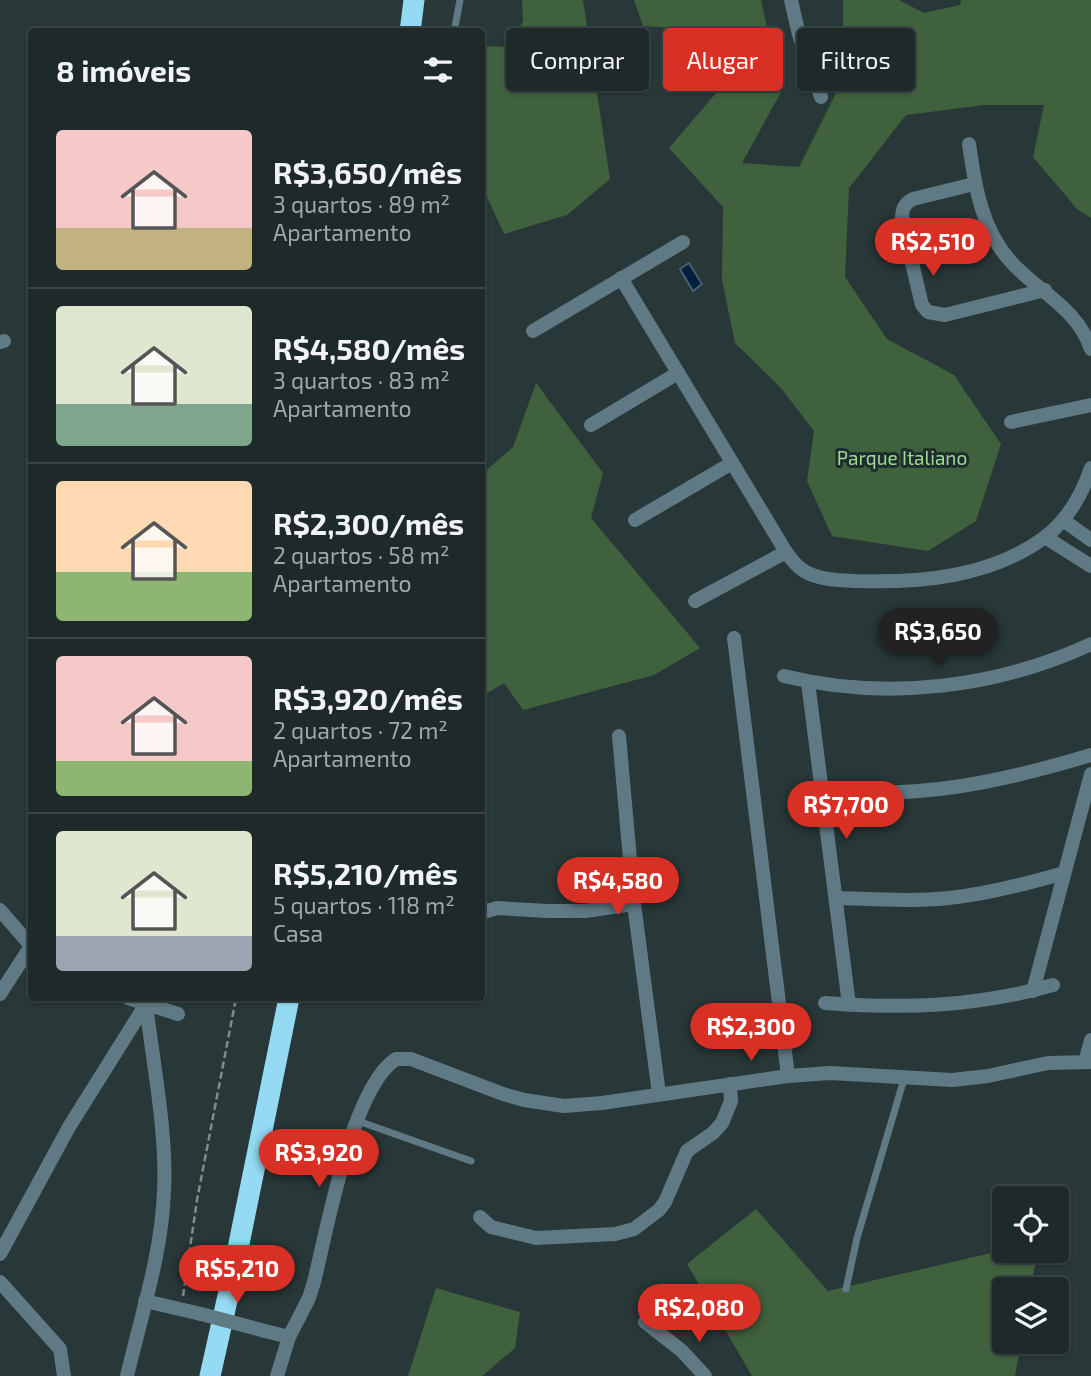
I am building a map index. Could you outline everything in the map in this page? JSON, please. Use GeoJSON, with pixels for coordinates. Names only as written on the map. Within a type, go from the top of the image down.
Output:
{"type":"FeatureCollection","features":[{"type":"Feature","properties":{"kind":"highway"},"geometry":{"type":"LineString","coordinates":[[410,28],[414,0]]}},
{"type":"Feature","properties":{"kind":"highway"},"geometry":{"type":"LineString","coordinates":[[210,1376],[288,1001]]}},
{"type":"Feature","properties":{"kind":"street"},"geometry":{"type":"LineString","coordinates":[[791,0],[799,35],[821,97]]}},
{"type":"Feature","properties":{"kind":"street"},"geometry":{"type":"LineString","coordinates":[[969,145],[974,184],[983,214],[1001,249],[1012,263],[1069,312],[1080,326],[1091,349]]}},
{"type":"Feature","properties":{"kind":"street"},"geometry":{"type":"LineString","coordinates":[[974,184],[905,203],[902,221],[922,305],[928,312],[945,315],[1045,290]]}},
{"type":"Feature","properties":{"kind":"street"},"geometry":{"type":"LineString","coordinates":[[533,331],[683,242]]}},
{"type":"Feature","properties":{"kind":"street"},"geometry":{"type":"LineString","coordinates":[[621,278],[786,552],[802,570],[826,578],[882,582],[942,577],[993,564],[1045,537],[1063,520],[1077,500],[1091,468]]}},
{"type":"Feature","properties":{"kind":"street"},"geometry":{"type":"LineString","coordinates":[[591,425],[678,373]]}},
{"type":"Feature","properties":{"kind":"street"},"geometry":{"type":"LineString","coordinates":[[1011,422],[1091,405]]}},
{"type":"Feature","properties":{"kind":"street"},"geometry":{"type":"LineString","coordinates":[[635,520],[732,463]]}},
{"type":"Feature","properties":{"kind":"street"},"geometry":{"type":"LineString","coordinates":[[1063,520],[1091,540]]}},
{"type":"Feature","properties":{"kind":"street"},"geometry":{"type":"LineString","coordinates":[[1045,537],[1091,566]]}},
{"type":"Feature","properties":{"kind":"street"},"geometry":{"type":"LineString","coordinates":[[695,601],[786,552]]}},
{"type":"Feature","properties":{"kind":"street"},"geometry":{"type":"LineString","coordinates":[[734,638],[788,1076]]}},
{"type":"Feature","properties":{"kind":"street"},"geometry":{"type":"LineString","coordinates":[[784,676],[808,682],[881,689],[950,684],[1019,671],[1049,662],[1091,644]]}},
{"type":"Feature","properties":{"kind":"street"},"geometry":{"type":"LineString","coordinates":[[808,682],[849,1005]]}},
{"type":"Feature","properties":{"kind":"street"},"geometry":{"type":"LineString","coordinates":[[619,736],[634,904],[659,1094]]}},
{"type":"Feature","properties":{"kind":"street"},"geometry":{"type":"LineString","coordinates":[[822,791],[888,794],[940,790],[1022,775],[1091,755]]}},
{"type":"Feature","properties":{"kind":"street"},"geometry":{"type":"LineString","coordinates":[[1033,991],[1091,774]]}},
{"type":"Feature","properties":{"kind":"street"},"geometry":{"type":"LineString","coordinates":[[836,898],[948,898],[983,894],[1064,873]]}},
{"type":"Feature","properties":{"kind":"street"},"geometry":{"type":"LineString","coordinates":[[485,910],[497,908],[585,911],[634,904]]}},
{"type":"Feature","properties":{"kind":"street"},"geometry":{"type":"LineString","coordinates":[[0,910],[28,943]]}},
{"type":"Feature","properties":{"kind":"street"},"geometry":{"type":"LineString","coordinates":[[0,994],[28,951]]}},
{"type":"Feature","properties":{"kind":"street"},"geometry":{"type":"LineString","coordinates":[[825,1003],[891,1007],[955,1004],[993,1000],[1053,985]]}},
{"type":"Feature","properties":{"kind":"street"},"geometry":{"type":"LineString","coordinates":[[137,1001],[178,1014]]}},
{"type":"Feature","properties":{"kind":"street"},"geometry":{"type":"LineString","coordinates":[[0,1254],[69,1127],[146,1004]]}},
{"type":"Feature","properties":{"kind":"street"},"geometry":{"type":"LineString","coordinates":[[127,1376],[161,1222],[164,1161],[146,1004]]}},
{"type":"Feature","properties":{"kind":"street"},"geometry":{"type":"LineString","coordinates":[[277,1376],[289,1337],[309,1298],[345,1160],[358,1121],[382,1071],[396,1059],[411,1059],[503,1094],[544,1104],[584,1105],[788,1076],[830,1073],[952,1080],[1048,1063],[1088,1062],[1091,1040]]}},
{"type":"Feature","properties":{"kind":"street"},"geometry":{"type":"LineString","coordinates":[[480,1217],[491,1227],[536,1238],[615,1234],[634,1229],[665,1202],[687,1151],[722,1123],[731,1101],[730,1084]]}},
{"type":"Feature","properties":{"kind":"street"},"geometry":{"type":"LineString","coordinates":[[0,1282],[60,1349],[64,1376]]}},
{"type":"Feature","properties":{"kind":"street"},"geometry":{"type":"LineString","coordinates":[[145,1301],[289,1337]]}},
{"type":"Feature","properties":{"kind":"street"},"geometry":{"type":"LineString","coordinates":[[645,1322],[682,1351],[705,1376]]}},
{"type":"Feature","properties":{"kind":"lane"},"geometry":{"type":"LineString","coordinates":[[455,28],[460,0]]}},
{"type":"Feature","properties":{"kind":"lane"},"geometry":{"type":"LineString","coordinates":[[846,1289],[857,1238],[904,1079]]}},
{"type":"Feature","properties":{"kind":"lane"},"geometry":{"type":"LineString","coordinates":[[358,1121],[471,1161]]}},
{"type":"Feature","properties":{"kind":"path"},"geometry":{"type":"LineString","coordinates":[[181,1309],[197,1200],[235,1001]]}},
{"type":"Feature","properties":{"kind":"green space"},"geometry":{"type":"Polygon","coordinates":[[[522,0],[583,0],[587,28],[519,28],[523,21],[522,0]]]}},
{"type":"Feature","properties":{"kind":"green space","name":"Parque Italiano"},"geometry":{"type":"Polygon","coordinates":[[[634,0],[761,0],[767,28],[673,28],[643,26],[634,0]]]}},
{"type":"Feature","properties":{"kind":"green space","name":"Parque Italiano"},"geometry":{"type":"Polygon","coordinates":[[[843,0],[899,0],[924,13],[960,5],[961,0],[1091,0],[1091,218],[1077,209],[1033,157],[1044,105],[984,105],[906,115],[849,188],[845,277],[887,339],[954,375],[1001,444],[976,521],[928,551],[832,536],[807,481],[814,431],[781,388],[735,343],[722,280],[723,207],[669,148],[718,91],[781,91],[742,163],[799,167],[837,91],[915,91],[915,28],[843,28],[843,0]]]}},
{"type":"Feature","properties":{"kind":"green space"},"geometry":{"type":"Polygon","coordinates":[[[485,46],[506,47],[506,91],[597,91],[610,179],[567,215],[504,234],[485,193],[485,46]]]}},
{"type":"Feature","properties":{"kind":"green space"},"geometry":{"type":"Polygon","coordinates":[[[536,383],[603,473],[591,518],[700,648],[654,675],[523,710],[504,683],[485,695],[485,472],[513,447],[536,383]]]}},
{"type":"Feature","properties":{"kind":"green space"},"geometry":{"type":"Polygon","coordinates":[[[756,1209],[828,1291],[992,1253],[992,1263],[1036,1263],[1033,1277],[992,1277],[992,1354],[1019,1354],[1015,1376],[752,1376],[687,1264],[756,1209]]]}},
{"type":"Feature","properties":{"kind":"green space"},"geometry":{"type":"Polygon","coordinates":[[[436,1288],[520,1312],[515,1348],[482,1376],[408,1376],[436,1288]]]}},
{"type":"Feature","properties":{"kind":"water"},"geometry":{"type":"Polygon","coordinates":[[[689,263],[702,284],[693,291],[680,269],[689,263]]]}}]}
